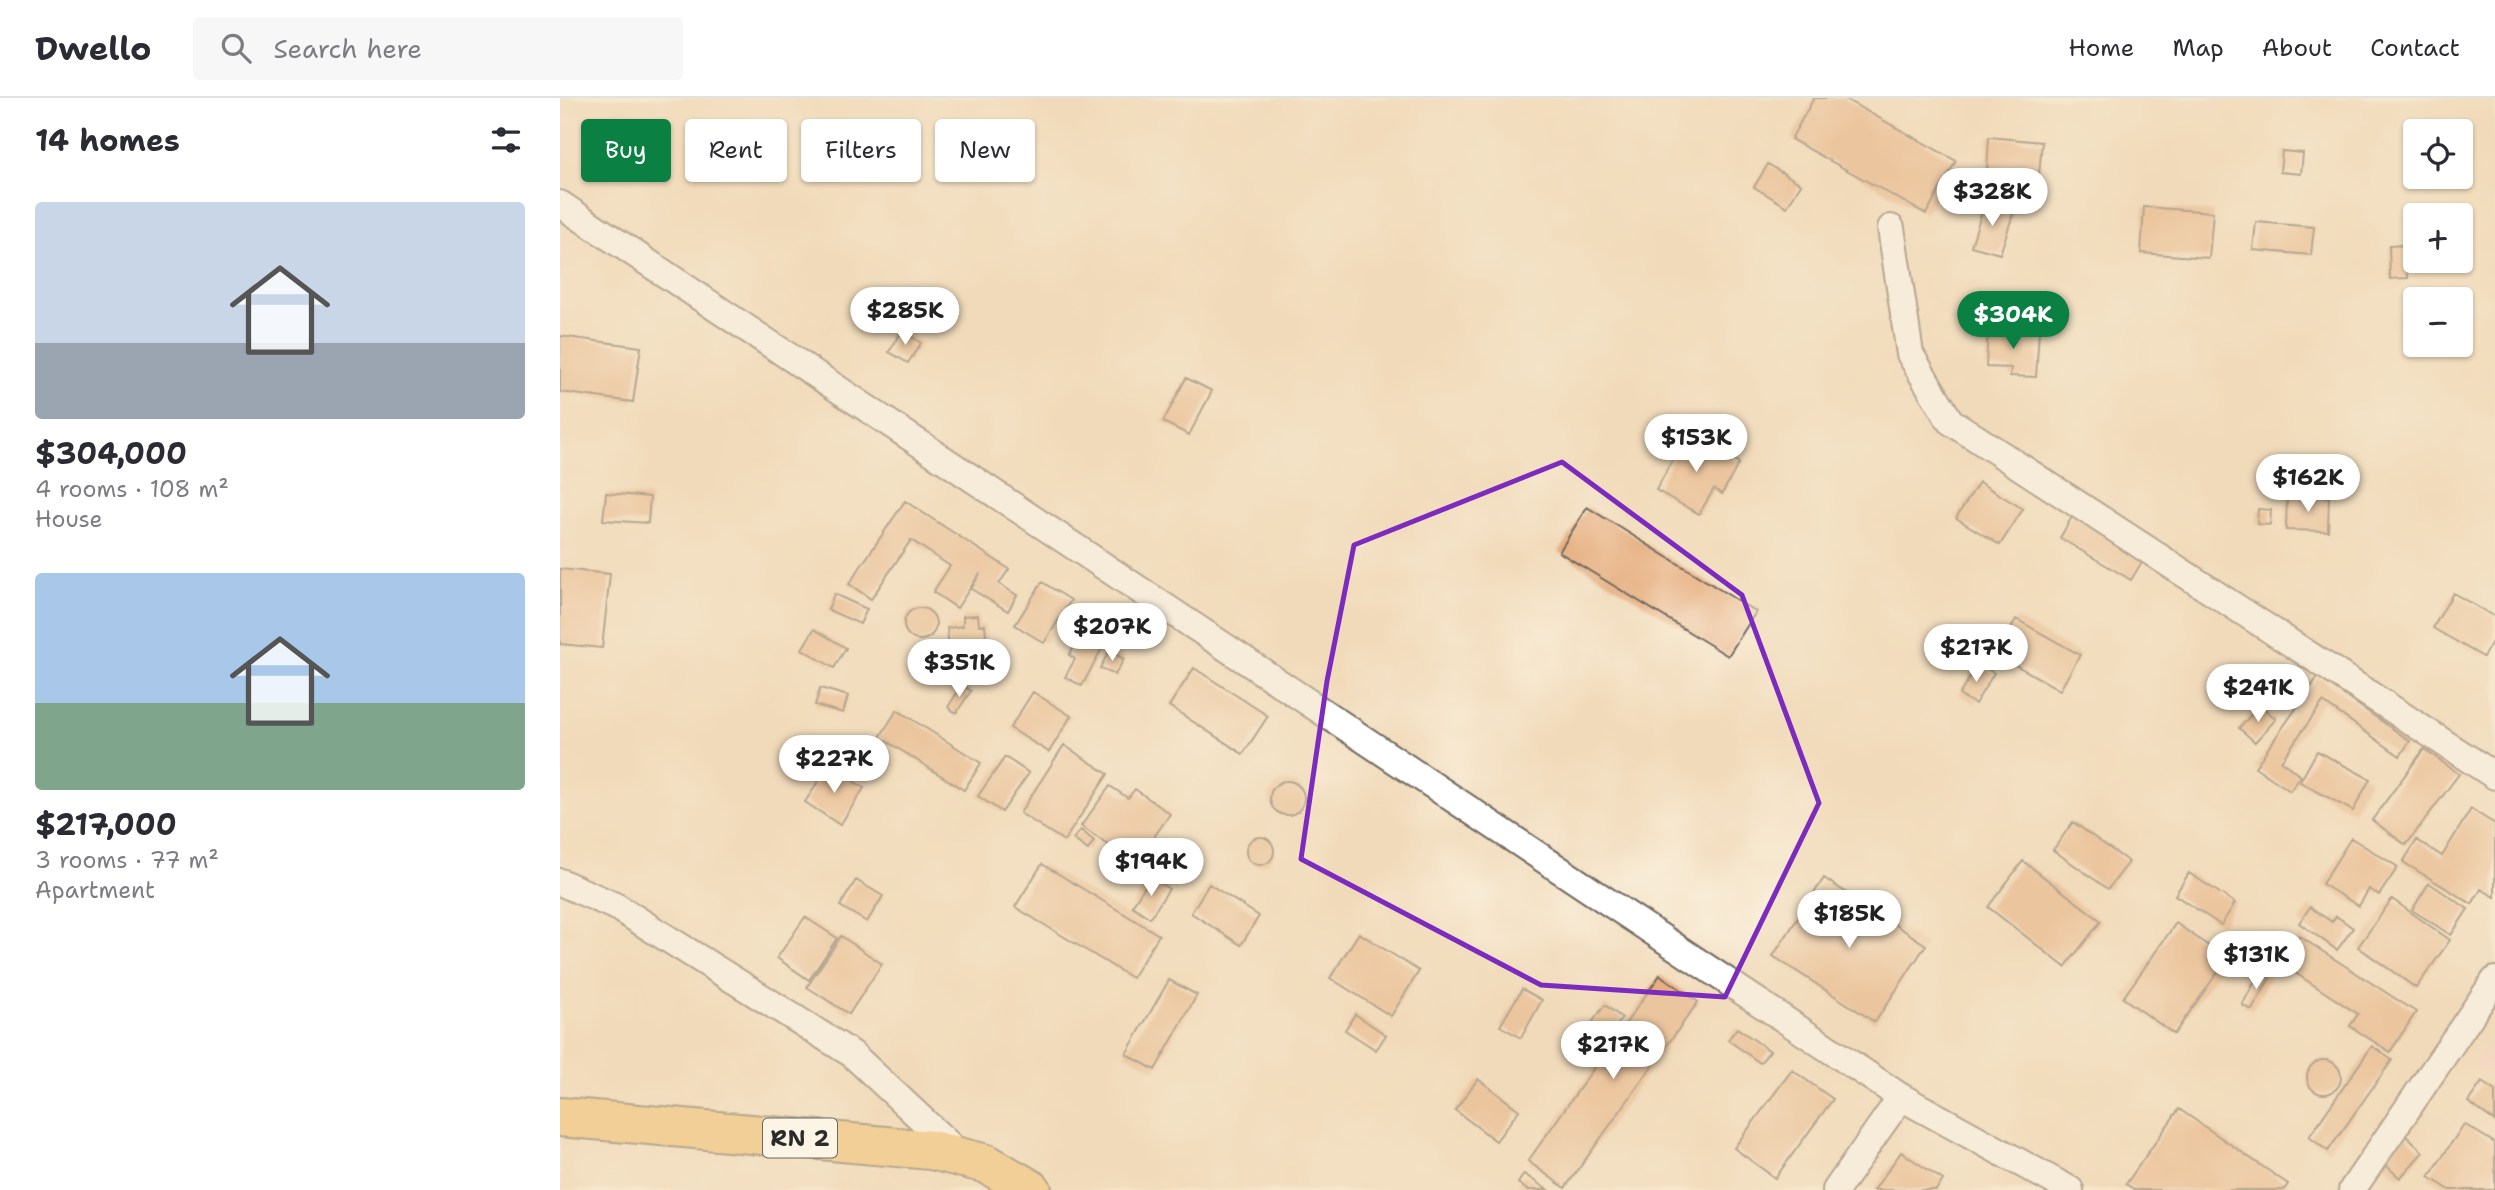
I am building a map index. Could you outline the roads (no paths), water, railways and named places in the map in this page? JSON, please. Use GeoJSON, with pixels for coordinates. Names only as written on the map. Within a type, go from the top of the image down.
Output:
{"type":"FeatureCollection","features":[{"type":"Feature","properties":{"kind":"main road","name":"RN 2"},"geometry":{"type":"LineString","coordinates":[[560,1117],[960,1154],[987,1164],[1032,1190]]}},
{"type":"Feature","properties":{"kind":"street"},"geometry":{"type":"LineString","coordinates":[[560,204],[1901,1097],[2070,1190]]}},
{"type":"Feature","properties":{"kind":"street"},"geometry":{"type":"LineString","coordinates":[[1891,228],[1910,354],[1950,421],[2495,776]]}},
{"type":"Feature","properties":{"kind":"street"},"geometry":{"type":"LineString","coordinates":[[560,882],[617,907],[852,1054],[960,1154]]}},
{"type":"Feature","properties":{"kind":"street"},"geometry":{"type":"LineString","coordinates":[[2352,1190],[2495,979]]}},
{"type":"Feature","properties":{"kind":"street"},"geometry":{"type":"LineString","coordinates":[[1836,1190],[1901,1097]]}}]}
